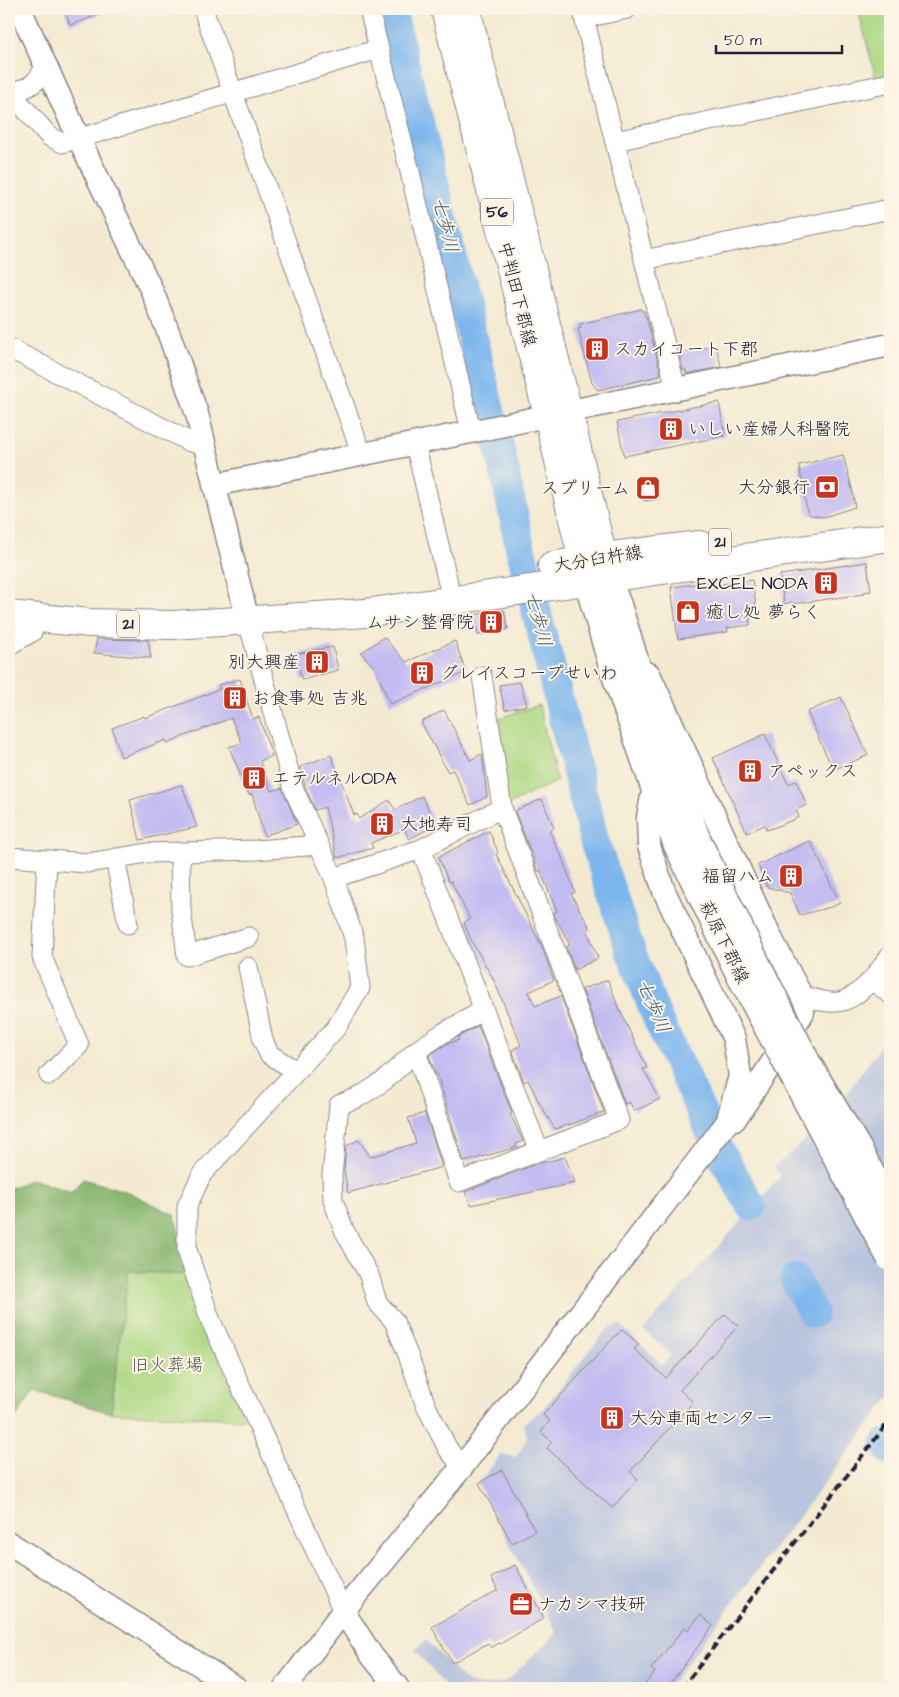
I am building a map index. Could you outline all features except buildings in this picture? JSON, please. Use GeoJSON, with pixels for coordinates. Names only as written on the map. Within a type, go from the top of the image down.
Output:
{"type":"FeatureCollection","features":[{"type":"Feature","properties":{"kind":"main road","name":"中判田下郡線"},"geometry":{"type":"LineString","coordinates":[[445,9],[558,413]]}},
{"type":"Feature","properties":{"kind":"main road","name":"中判田下郡線"},"geometry":{"type":"LineString","coordinates":[[466,9],[595,569]]}},
{"type":"Feature","properties":{"kind":"main road","name":"大分臼杵線"},"geometry":{"type":"LineString","coordinates":[[9,615],[90,623],[146,625],[248,621],[365,612],[510,582],[890,521]]}},
{"type":"Feature","properties":{"kind":"main road","name":"大分臼杵線"},"geometry":{"type":"LineString","coordinates":[[595,569],[890,537]]}},
{"type":"Feature","properties":{"kind":"main road","name":"萩原下郡線"},"geometry":{"type":"LineString","coordinates":[[595,569],[618,605],[656,728],[688,843],[740,978],[890,1258]]}},
{"type":"Feature","properties":{"kind":"main road","name":"萩原下郡線"},"geometry":{"type":"LineString","coordinates":[[595,569],[613,669],[654,787],[688,843],[807,1062],[859,1150],[890,1209]]}},
{"type":"Feature","properties":{"kind":"main road","name":"大分臼杵線"},"geometry":{"type":"LineString","coordinates":[[248,621],[318,606],[448,584],[510,582]]}},
{"type":"Feature","properties":{"kind":"street"},"geometry":{"type":"LineString","coordinates":[[20,9],[79,139],[152,291],[193,401],[248,621],[294,790],[334,878],[354,938],[360,988],[336,1028],[202,1174],[187,1206],[187,1250],[210,1319],[343,1611],[372,1656],[398,1688]]}},
{"type":"Feature","properties":{"kind":"street"},"geometry":{"type":"LineString","coordinates":[[203,9],[362,455]]}},
{"type":"Feature","properties":{"kind":"street"},"geometry":{"type":"LineString","coordinates":[[368,9],[473,431]]}},
{"type":"Feature","properties":{"kind":"street"},"geometry":{"type":"LineString","coordinates":[[627,9],[583,13],[676,389]]}},
{"type":"Feature","properties":{"kind":"street"},"geometry":{"type":"LineString","coordinates":[[9,92],[50,137],[63,143],[379,49]]}},
{"type":"Feature","properties":{"kind":"street"},"geometry":{"type":"LineString","coordinates":[[9,92],[23,89],[36,82],[46,64]]}},
{"type":"Feature","properties":{"kind":"street"},"geometry":{"type":"LineString","coordinates":[[615,141],[890,83]]}},
{"type":"Feature","properties":{"kind":"street"},"geometry":{"type":"LineString","coordinates":[[644,260],[890,209]]}},
{"type":"Feature","properties":{"kind":"street"},"geometry":{"type":"LineString","coordinates":[[214,485],[890,345]]}},
{"type":"Feature","properties":{"kind":"street"},"geometry":{"type":"LineString","coordinates":[[9,348],[190,442],[205,445]]}},
{"type":"Feature","properties":{"kind":"street"},"geometry":{"type":"LineString","coordinates":[[415,443],[448,584]]}},
{"type":"Feature","properties":{"kind":"street"},"geometry":{"type":"LineString","coordinates":[[9,645],[32,632],[39,618]]}},
{"type":"Feature","properties":{"kind":"street"},"geometry":{"type":"LineString","coordinates":[[635,663],[643,663],[772,940],[801,994],[803,1012],[735,1118],[732,1116]]}},
{"type":"Feature","properties":{"kind":"street"},"geometry":{"type":"LineString","coordinates":[[416,1051],[459,1182],[619,1120],[502,808],[482,676]]}},
{"type":"Feature","properties":{"kind":"street"},"geometry":{"type":"LineString","coordinates":[[654,787],[648,817],[649,846],[664,891],[734,1040],[740,1076],[729,1115],[732,1116]]}},
{"type":"Feature","properties":{"kind":"street"},"geometry":{"type":"LineString","coordinates":[[334,878],[421,850],[502,808]]}},
{"type":"Feature","properties":{"kind":"street"},"geometry":{"type":"LineString","coordinates":[[9,857],[88,863],[147,853],[264,850],[319,844]]}},
{"type":"Feature","properties":{"kind":"street"},"geometry":{"type":"LineString","coordinates":[[421,850],[539,1151]]}},
{"type":"Feature","properties":{"kind":"street"},"geometry":{"type":"LineString","coordinates":[[180,853],[181,909],[187,956],[249,937]]}},
{"type":"Feature","properties":{"kind":"street"},"geometry":{"type":"LineString","coordinates":[[115,858],[128,924]]}},
{"type":"Feature","properties":{"kind":"street"},"geometry":{"type":"LineString","coordinates":[[47,861],[42,956],[79,1045],[49,1075]]}},
{"type":"Feature","properties":{"kind":"street"},"geometry":{"type":"LineString","coordinates":[[801,994],[826,1003],[840,1002],[852,997],[872,980],[890,956]]}},
{"type":"Feature","properties":{"kind":"street"},"geometry":{"type":"LineString","coordinates":[[248,967],[263,1040],[269,1054],[296,1071]]}},
{"type":"Feature","properties":{"kind":"street"},"geometry":{"type":"LineString","coordinates":[[872,980],[890,994]]}},
{"type":"Feature","properties":{"kind":"street"},"geometry":{"type":"LineString","coordinates":[[462,1468],[448,1449],[426,1406],[394,1321],[378,1302],[369,1275],[344,1230],[333,1200],[332,1175],[339,1105],[358,1097],[384,1081],[416,1051],[443,1032],[484,1010]]}},
{"type":"Feature","properties":{"kind":"street"},"geometry":{"type":"LineString","coordinates":[[285,1688],[343,1611],[462,1468],[696,1166],[732,1116]]}},
{"type":"Feature","properties":{"kind":"street"},"geometry":{"type":"LineString","coordinates":[[9,1543],[236,1688]]}},
{"type":"Feature","properties":{"kind":"shaded area"},"geometry":{"type":"Polygon","coordinates":[[[890,1032],[890,1397],[668,1688],[447,1688],[415,1650],[426,1640],[460,1676],[470,1684],[483,1686],[503,1683],[510,1678],[557,1633],[478,1484],[501,1454],[516,1457],[527,1439],[524,1423],[542,1410],[603,1334],[611,1327],[622,1326],[662,1365],[671,1355],[644,1330],[781,1176],[774,1167],[830,1117],[890,1032]]]}},
{"type":"Feature","properties":{"kind":"green space"},"geometry":{"type":"Polygon","coordinates":[[[858,9],[890,9],[890,76],[876,79],[858,9]]]}},
{"type":"Feature","properties":{"kind":"green space"},"geometry":{"type":"Polygon","coordinates":[[[539,705],[557,781],[502,808],[489,721],[539,705]]]}},
{"type":"Feature","properties":{"kind":"green space"},"geometry":{"type":"Polygon","coordinates":[[[32,1179],[71,1192],[83,1179],[128,1192],[175,1215],[186,1275],[128,1271],[111,1413],[34,1390],[9,1428],[9,1189],[32,1179]]]}},
{"type":"Feature","properties":{"kind":"green space","name":"旧火葬場"},"geometry":{"type":"Polygon","coordinates":[[[128,1271],[186,1275],[244,1419],[111,1413],[128,1271]]]}},
{"type":"Feature","properties":{"kind":"waterway","name":"七歩川"},"geometry":{"type":"LineString","coordinates":[[391,9],[502,459],[520,547],[595,843],[631,952],[658,1020],[721,1154],[751,1206]]}},
{"type":"Feature","properties":{"kind":"waterway","name":"七歩川"},"geometry":{"type":"LineString","coordinates":[[795,1280],[813,1313]]}},
{"type":"Feature","properties":{"kind":"waterway","name":"七歩川"},"geometry":{"type":"LineString","coordinates":[[886,1443],[890,1451]]}},
{"type":"Feature","properties":{"kind":"railway"},"geometry":{"type":"LineString","coordinates":[[682,1688],[890,1420]]}},
{"type":"Feature","properties":{"kind":"place","name":"スカイコート下郡"},"geometry":{"type":"Point","coordinates":[597,349]}},
{"type":"Feature","properties":{"kind":"place","name":"いしい産婦人科醫院"},"geometry":{"type":"Point","coordinates":[671,429]}},
{"type":"Feature","properties":{"kind":"place","name":"大分銀行"},"geometry":{"type":"Point","coordinates":[827,487]}},
{"type":"Feature","properties":{"kind":"place","name":"スプリーム"},"geometry":{"type":"Point","coordinates":[648,488]}},
{"type":"Feature","properties":{"kind":"place","name":"EXCEL NODA"},"geometry":{"type":"Point","coordinates":[826,583]}},
{"type":"Feature","properties":{"kind":"place","name":"癒し処 夢らく"},"geometry":{"type":"Point","coordinates":[688,612]}},
{"type":"Feature","properties":{"kind":"place","name":"ムサシ整骨院"},"geometry":{"type":"Point","coordinates":[491,622]}},
{"type":"Feature","properties":{"kind":"place","name":"別大興産"},"geometry":{"type":"Point","coordinates":[317,662]}},
{"type":"Feature","properties":{"kind":"place","name":"グレイスコープせいわ"},"geometry":{"type":"Point","coordinates":[422,673]}},
{"type":"Feature","properties":{"kind":"place","name":"お食事処 吉兆"},"geometry":{"type":"Point","coordinates":[235,698]}},
{"type":"Feature","properties":{"kind":"place","name":"アペックス"},"geometry":{"type":"Point","coordinates":[750,771]}},
{"type":"Feature","properties":{"kind":"place","name":"エテルネルODA"},"geometry":{"type":"Point","coordinates":[254,778]}},
{"type":"Feature","properties":{"kind":"place","name":"大地寿司"},"geometry":{"type":"Point","coordinates":[382,824]}},
{"type":"Feature","properties":{"kind":"place","name":"福留ハム"},"geometry":{"type":"Point","coordinates":[791,876]}},
{"type":"Feature","properties":{"kind":"place","name":"大分車両センター"},"geometry":{"type":"Point","coordinates":[612,1418]}},
{"type":"Feature","properties":{"kind":"place","name":"ナカシマ技研"},"geometry":{"type":"Point","coordinates":[521,1604]}}]}
